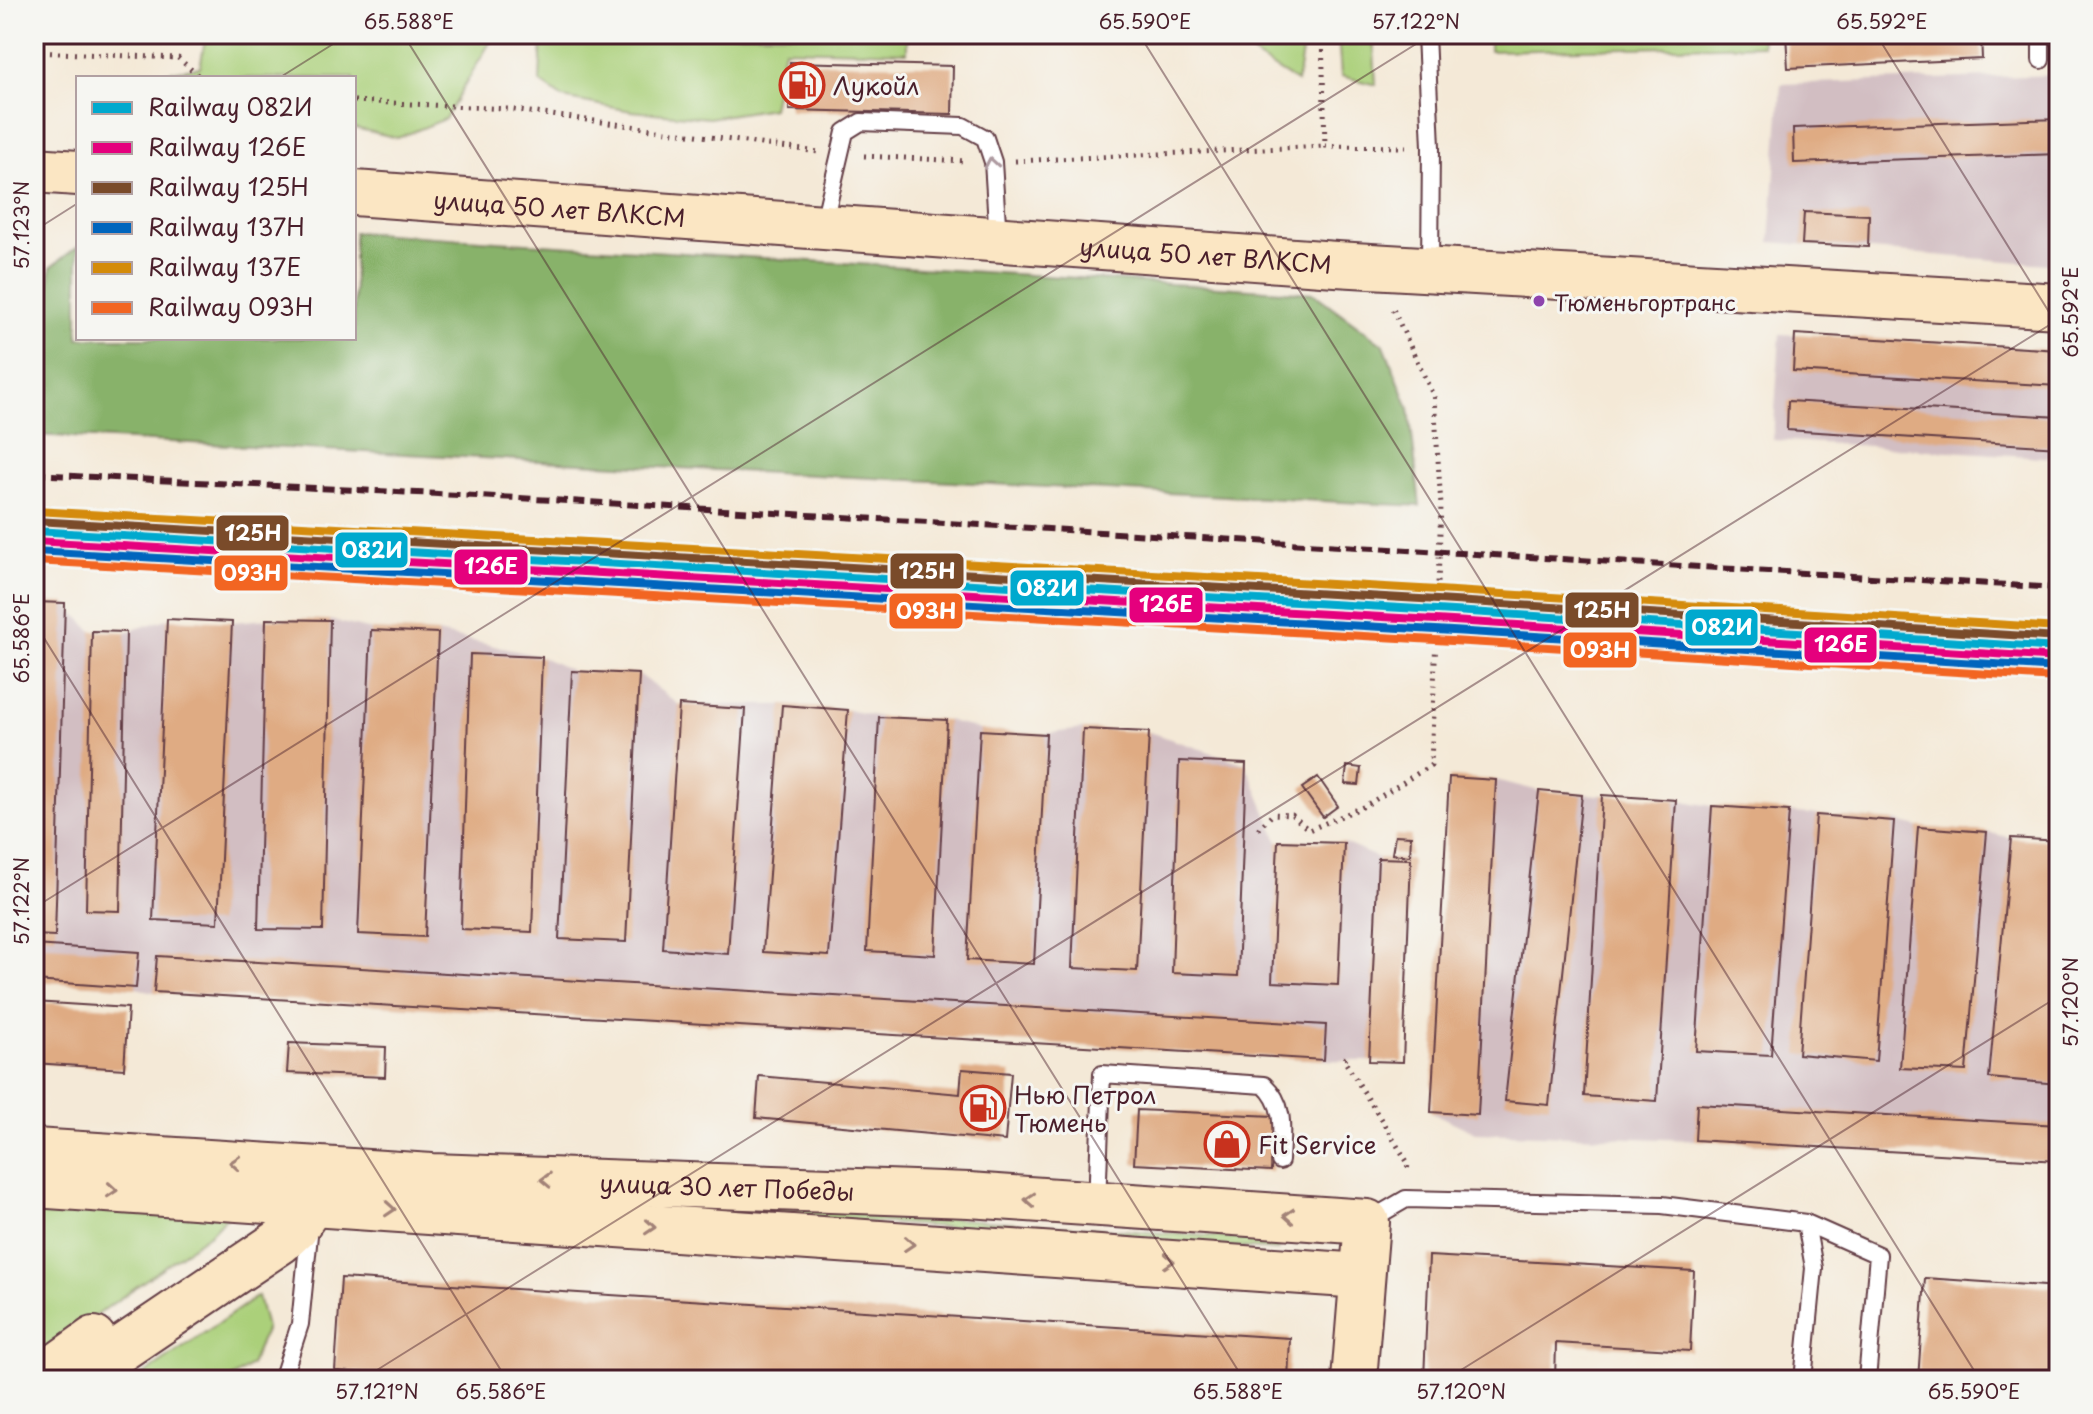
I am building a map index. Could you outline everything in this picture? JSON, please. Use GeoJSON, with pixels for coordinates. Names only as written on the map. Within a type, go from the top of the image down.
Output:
{"type":"FeatureCollection","features":[{"type":"Feature","properties":{"kind":"street"},"geometry":{"type":"LineString","coordinates":[[34,170],[76,173]]}},
{"type":"Feature","properties":{"kind":"street","name":"улица 50 лет ВЛКСМ"},"geometry":{"type":"LineString","coordinates":[[356,193],[1430,270],[2059,306]]}},
{"type":"Feature","properties":{"kind":"street","name":"улица 30 лет Победы"},"geometry":{"type":"LineString","coordinates":[[34,1151],[313,1186],[1362,1276]]}},
{"type":"Feature","properties":{"kind":"street","name":"улица 30 лет Победы"},"geometry":{"type":"LineString","coordinates":[[34,1185],[313,1186],[432,1176],[969,1195],[1367,1222]]}},
{"type":"Feature","properties":{"kind":"street"},"geometry":{"type":"LineString","coordinates":[[89,1374],[281,1241],[295,1228],[313,1186]]}},
{"type":"Feature","properties":{"kind":"street"},"geometry":{"type":"LineString","coordinates":[[37,1380],[313,1186]]}},
{"type":"Feature","properties":{"kind":"street"},"geometry":{"type":"LineString","coordinates":[[1354,1380],[1367,1222]]}},
{"type":"Feature","properties":{"kind":"lane"},"geometry":{"type":"LineString","coordinates":[[1426,34],[1431,147],[1430,270]]}},
{"type":"Feature","properties":{"kind":"lane"},"geometry":{"type":"LineString","coordinates":[[2041,34],[2041,60]]}},
{"type":"Feature","properties":{"kind":"lane"},"geometry":{"type":"LineString","coordinates":[[823,227],[845,132],[861,122],[963,126],[985,138],[993,162],[998,240]]}},
{"type":"Feature","properties":{"kind":"lane"},"geometry":{"type":"LineString","coordinates":[[1097,1205],[1102,1074],[1264,1085],[1276,1098],[1282,1111],[1280,1161]]}},
{"type":"Feature","properties":{"kind":"lane"},"geometry":{"type":"LineString","coordinates":[[282,1380],[300,1324],[313,1186]]}},
{"type":"Feature","properties":{"kind":"lane"},"geometry":{"type":"LineString","coordinates":[[1367,1222],[1406,1199],[1449,1198],[1662,1205],[1806,1223],[1878,1255],[1867,1380]]}},
{"type":"Feature","properties":{"kind":"lane"},"geometry":{"type":"LineString","coordinates":[[1803,1380],[1814,1268],[1806,1223]]}},
{"type":"Feature","properties":{"kind":"path"},"geometry":{"type":"LineString","coordinates":[[1322,34],[1325,146],[1431,147]]}},
{"type":"Feature","properties":{"kind":"path"},"geometry":{"type":"LineString","coordinates":[[34,52],[178,58],[199,76]]}},
{"type":"Feature","properties":{"kind":"path"},"geometry":{"type":"LineString","coordinates":[[1258,829],[1273,814],[1292,815],[1309,830],[1365,806],[1431,765],[1441,506],[1434,397],[1392,307],[1379,306]]}},
{"type":"Feature","properties":{"kind":"path"},"geometry":{"type":"LineString","coordinates":[[1346,1057],[1344,1060],[1408,1163]]}},
{"type":"Feature","properties":{"kind":"shaded area"},"geometry":{"type":"Polygon","coordinates":[[[2059,75],[2059,265],[1770,242],[1781,84],[2059,75]]]}},
{"type":"Feature","properties":{"kind":"shaded area"},"geometry":{"type":"Polygon","coordinates":[[[1780,334],[2059,350],[2059,458],[1773,440],[1780,334]]]}},
{"type":"Feature","properties":{"kind":"shaded area"},"geometry":{"type":"Polygon","coordinates":[[[34,603],[65,603],[92,631],[126,632],[167,619],[232,622],[266,619],[330,620],[371,630],[438,633],[542,657],[572,671],[639,674],[679,705],[782,705],[848,710],[879,717],[947,720],[980,730],[1046,734],[1083,729],[1149,732],[1246,764],[1278,841],[1344,843],[1378,858],[1411,859],[1403,1062],[1324,1060],[154,992],[34,981],[34,603]]]}},
{"type":"Feature","properties":{"kind":"shaded area"},"geometry":{"type":"Polygon","coordinates":[[[1449,777],[1496,780],[1539,791],[1676,800],[2059,841],[2059,1161],[1695,1140],[1476,1133],[1431,1112],[1449,777]]]}},
{"type":"Feature","properties":{"kind":"green space"},"geometry":{"type":"Polygon","coordinates":[[[542,34],[907,34],[907,52],[784,49],[772,108],[709,118],[631,111],[563,98],[540,82],[542,34]]]}},
{"type":"Feature","properties":{"kind":"green space"},"geometry":{"type":"Polygon","coordinates":[[[1218,34],[1305,34],[1297,82],[1258,58],[1238,38],[1218,34]]]}},
{"type":"Feature","properties":{"kind":"green space"},"geometry":{"type":"Polygon","coordinates":[[[1338,34],[1373,34],[1376,85],[1341,76],[1338,34]]]}},
{"type":"Feature","properties":{"kind":"green space"},"geometry":{"type":"Polygon","coordinates":[[[1490,34],[1761,34],[1762,45],[1490,51],[1490,34]]]}},
{"type":"Feature","properties":{"kind":"green space"},"geometry":{"type":"Polygon","coordinates":[[[206,35],[492,39],[445,119],[398,138],[356,128],[356,76],[141,76],[200,67],[206,35]]]}},
{"type":"Feature","properties":{"kind":"green space"},"geometry":{"type":"Polygon","coordinates":[[[356,232],[1313,293],[1384,345],[1409,408],[1420,506],[34,435],[34,322],[46,315],[51,267],[76,248],[76,340],[356,340],[356,232]]]}},
{"type":"Feature","properties":{"kind":"green space"},"geometry":{"type":"Polygon","coordinates":[[[393,1180],[1279,1241],[1278,1250],[392,1189],[393,1180]]]}},
{"type":"Feature","properties":{"kind":"green space"},"geometry":{"type":"Polygon","coordinates":[[[34,1200],[228,1215],[211,1233],[34,1360],[34,1200]]]}},
{"type":"Feature","properties":{"kind":"green space"},"geometry":{"type":"Polygon","coordinates":[[[258,1296],[266,1328],[251,1365],[229,1380],[136,1380],[258,1296]]]}},
{"type":"Feature","properties":{"kind":"building"},"geometry":{"type":"Polygon","coordinates":[[[1786,34],[1981,34],[1982,59],[1788,68],[1786,34]]]}},
{"type":"Feature","properties":{"kind":"building"},"geometry":{"type":"Polygon","coordinates":[[[790,62],[953,66],[952,114],[789,110],[790,62]]]}},
{"type":"Feature","properties":{"kind":"building"},"geometry":{"type":"Polygon","coordinates":[[[2059,119],[2059,154],[1794,163],[1793,128],[2059,119]]]}},
{"type":"Feature","properties":{"kind":"building"},"geometry":{"type":"Polygon","coordinates":[[[1804,212],[1869,215],[1868,247],[1802,244],[1804,212]]]}},
{"type":"Feature","properties":{"kind":"building"},"geometry":{"type":"Polygon","coordinates":[[[1795,334],[2059,350],[2059,386],[1793,371],[1795,334]]]}},
{"type":"Feature","properties":{"kind":"building"},"geometry":{"type":"Polygon","coordinates":[[[1788,401],[2059,417],[2059,447],[1787,430],[1788,401]]]}},
{"type":"Feature","properties":{"kind":"building"},"geometry":{"type":"Polygon","coordinates":[[[34,602],[65,603],[55,936],[34,935],[34,602]]]}},
{"type":"Feature","properties":{"kind":"building"},"geometry":{"type":"Polygon","coordinates":[[[167,619],[232,622],[218,923],[153,920],[167,619]]]}},
{"type":"Feature","properties":{"kind":"building"},"geometry":{"type":"Polygon","coordinates":[[[266,619],[330,620],[323,930],[258,929],[266,619]]]}},
{"type":"Feature","properties":{"kind":"building"},"geometry":{"type":"Polygon","coordinates":[[[371,630],[438,633],[425,937],[358,934],[371,630]]]}},
{"type":"Feature","properties":{"kind":"building"},"geometry":{"type":"Polygon","coordinates":[[[92,631],[126,632],[120,911],[86,910],[92,631]]]}},
{"type":"Feature","properties":{"kind":"building"},"geometry":{"type":"Polygon","coordinates":[[[470,654],[542,657],[532,932],[461,929],[470,654]]]}},
{"type":"Feature","properties":{"kind":"building"},"geometry":{"type":"Polygon","coordinates":[[[572,671],[639,674],[626,942],[559,939],[572,671]]]}},
{"type":"Feature","properties":{"kind":"building"},"geometry":{"type":"Polygon","coordinates":[[[679,705],[745,709],[728,954],[663,949],[679,705]]]}},
{"type":"Feature","properties":{"kind":"building"},"geometry":{"type":"Polygon","coordinates":[[[782,705],[848,710],[829,956],[763,952],[782,705]]]}},
{"type":"Feature","properties":{"kind":"building"},"geometry":{"type":"Polygon","coordinates":[[[879,717],[947,720],[935,955],[867,951],[879,717]]]}},
{"type":"Feature","properties":{"kind":"building"},"geometry":{"type":"Polygon","coordinates":[[[1083,729],[1149,732],[1137,971],[1072,968],[1083,729]]]}},
{"type":"Feature","properties":{"kind":"building"},"geometry":{"type":"Polygon","coordinates":[[[980,730],[1046,734],[1034,964],[967,960],[980,730]]]}},
{"type":"Feature","properties":{"kind":"building"},"geometry":{"type":"Polygon","coordinates":[[[1179,761],[1246,764],[1238,976],[1172,973],[1179,761]]]}},
{"type":"Feature","properties":{"kind":"building"},"geometry":{"type":"Polygon","coordinates":[[[1347,766],[1361,768],[1359,785],[1345,784],[1347,766]]]}},
{"type":"Feature","properties":{"kind":"building"},"geometry":{"type":"Polygon","coordinates":[[[1318,777],[1338,806],[1323,817],[1302,788],[1318,777]]]}},
{"type":"Feature","properties":{"kind":"building"},"geometry":{"type":"Polygon","coordinates":[[[1449,777],[1496,780],[1478,1115],[1431,1112],[1449,777]]]}},
{"type":"Feature","properties":{"kind":"building"},"geometry":{"type":"Polygon","coordinates":[[[1539,791],[1582,795],[1549,1105],[1505,1101],[1539,791]]]}},
{"type":"Feature","properties":{"kind":"building"},"geometry":{"type":"Polygon","coordinates":[[[1602,795],[1676,800],[1657,1101],[1584,1096],[1602,795]]]}},
{"type":"Feature","properties":{"kind":"building"},"geometry":{"type":"Polygon","coordinates":[[[1712,806],[1789,811],[1771,1055],[1696,1051],[1712,806]]]}},
{"type":"Feature","properties":{"kind":"building"},"geometry":{"type":"Polygon","coordinates":[[[1816,815],[1894,821],[1876,1061],[1798,1054],[1816,815]]]}},
{"type":"Feature","properties":{"kind":"building"},"geometry":{"type":"Polygon","coordinates":[[[1918,827],[1987,832],[1966,1071],[1900,1068],[1918,827]]]}},
{"type":"Feature","properties":{"kind":"building"},"geometry":{"type":"Polygon","coordinates":[[[1395,835],[1411,836],[1410,856],[1392,854],[1395,835]]]}},
{"type":"Feature","properties":{"kind":"building"},"geometry":{"type":"Polygon","coordinates":[[[2011,838],[2059,841],[2059,1084],[1989,1078],[2011,838]]]}},
{"type":"Feature","properties":{"kind":"building"},"geometry":{"type":"Polygon","coordinates":[[[1278,841],[1344,843],[1338,985],[1272,982],[1278,841]]]}},
{"type":"Feature","properties":{"kind":"building"},"geometry":{"type":"Polygon","coordinates":[[[1378,858],[1411,859],[1403,1062],[1369,1061],[1378,858]]]}},
{"type":"Feature","properties":{"kind":"building"},"geometry":{"type":"Polygon","coordinates":[[[34,945],[139,952],[136,988],[34,981],[34,945]]]}},
{"type":"Feature","properties":{"kind":"building"},"geometry":{"type":"Polygon","coordinates":[[[157,956],[1326,1025],[1324,1060],[154,992],[157,956]]]}},
{"type":"Feature","properties":{"kind":"building"},"geometry":{"type":"Polygon","coordinates":[[[34,1002],[128,1008],[124,1069],[34,1063],[34,1002]]]}},
{"type":"Feature","properties":{"kind":"building"},"geometry":{"type":"Polygon","coordinates":[[[289,1043],[386,1047],[385,1077],[287,1073],[289,1043]]]}},
{"type":"Feature","properties":{"kind":"building"},"geometry":{"type":"Polygon","coordinates":[[[962,1069],[1011,1073],[1005,1141],[756,1118],[759,1076],[960,1094],[962,1069]]]}},
{"type":"Feature","properties":{"kind":"building"},"geometry":{"type":"Polygon","coordinates":[[[1697,1104],[2059,1125],[2059,1161],[1695,1140],[1697,1104]]]}},
{"type":"Feature","properties":{"kind":"building"},"geometry":{"type":"Polygon","coordinates":[[[1137,1110],[1274,1116],[1271,1171],[1134,1164],[1137,1110]]]}},
{"type":"Feature","properties":{"kind":"building"},"geometry":{"type":"Polygon","coordinates":[[[1429,1256],[1694,1271],[1690,1351],[1556,1343],[1555,1380],[1424,1380],[1429,1256]]]}},
{"type":"Feature","properties":{"kind":"building"},"geometry":{"type":"Polygon","coordinates":[[[341,1278],[1290,1338],[1288,1380],[474,1380],[335,1371],[341,1278]]]}},
{"type":"Feature","properties":{"kind":"building"},"geometry":{"type":"Polygon","coordinates":[[[1925,1278],[2059,1287],[2059,1380],[1918,1380],[1925,1278]]]}},
{"type":"Feature","properties":{"kind":"railway"},"geometry":{"type":"LineString","coordinates":[[34,474],[518,498],[2059,588]]}},
{"type":"Feature","properties":{"kind":"rail line","name":"137Е"},"geometry":{"type":"LineString","coordinates":[[35,511],[2059,628]]}},
{"type":"Feature","properties":{"kind":"rail line","name":"125Н"},"geometry":{"type":"LineString","coordinates":[[35,521],[2059,638]]}},
{"type":"Feature","properties":{"kind":"rail line","name":"082И"},"geometry":{"type":"LineString","coordinates":[[34,531],[2059,648]]}},
{"type":"Feature","properties":{"kind":"rail line","name":"126Е"},"geometry":{"type":"LineString","coordinates":[[34,541],[2058,658]]}},
{"type":"Feature","properties":{"kind":"rail line","name":"137Н"},"geometry":{"type":"LineString","coordinates":[[34,551],[2058,668]]}},
{"type":"Feature","properties":{"kind":"rail line","name":"093Н"},"geometry":{"type":"LineString","coordinates":[[34,561],[2057,678]]}},
{"type":"Feature","properties":{"kind":"place","name":"Лукойл"},"geometry":{"type":"Point","coordinates":[802,85]}},
{"type":"Feature","properties":{"kind":"place","name":"Тюменьгортранс"},"geometry":{"type":"Point","coordinates":[1539,301]}},
{"type":"Feature","properties":{"kind":"place","name":"Нью Петрол Тюмень"},"geometry":{"type":"Point","coordinates":[983,1108]}},
{"type":"Feature","properties":{"kind":"place","name":"Fit Service"},"geometry":{"type":"Point","coordinates":[1227,1144]}}]}
